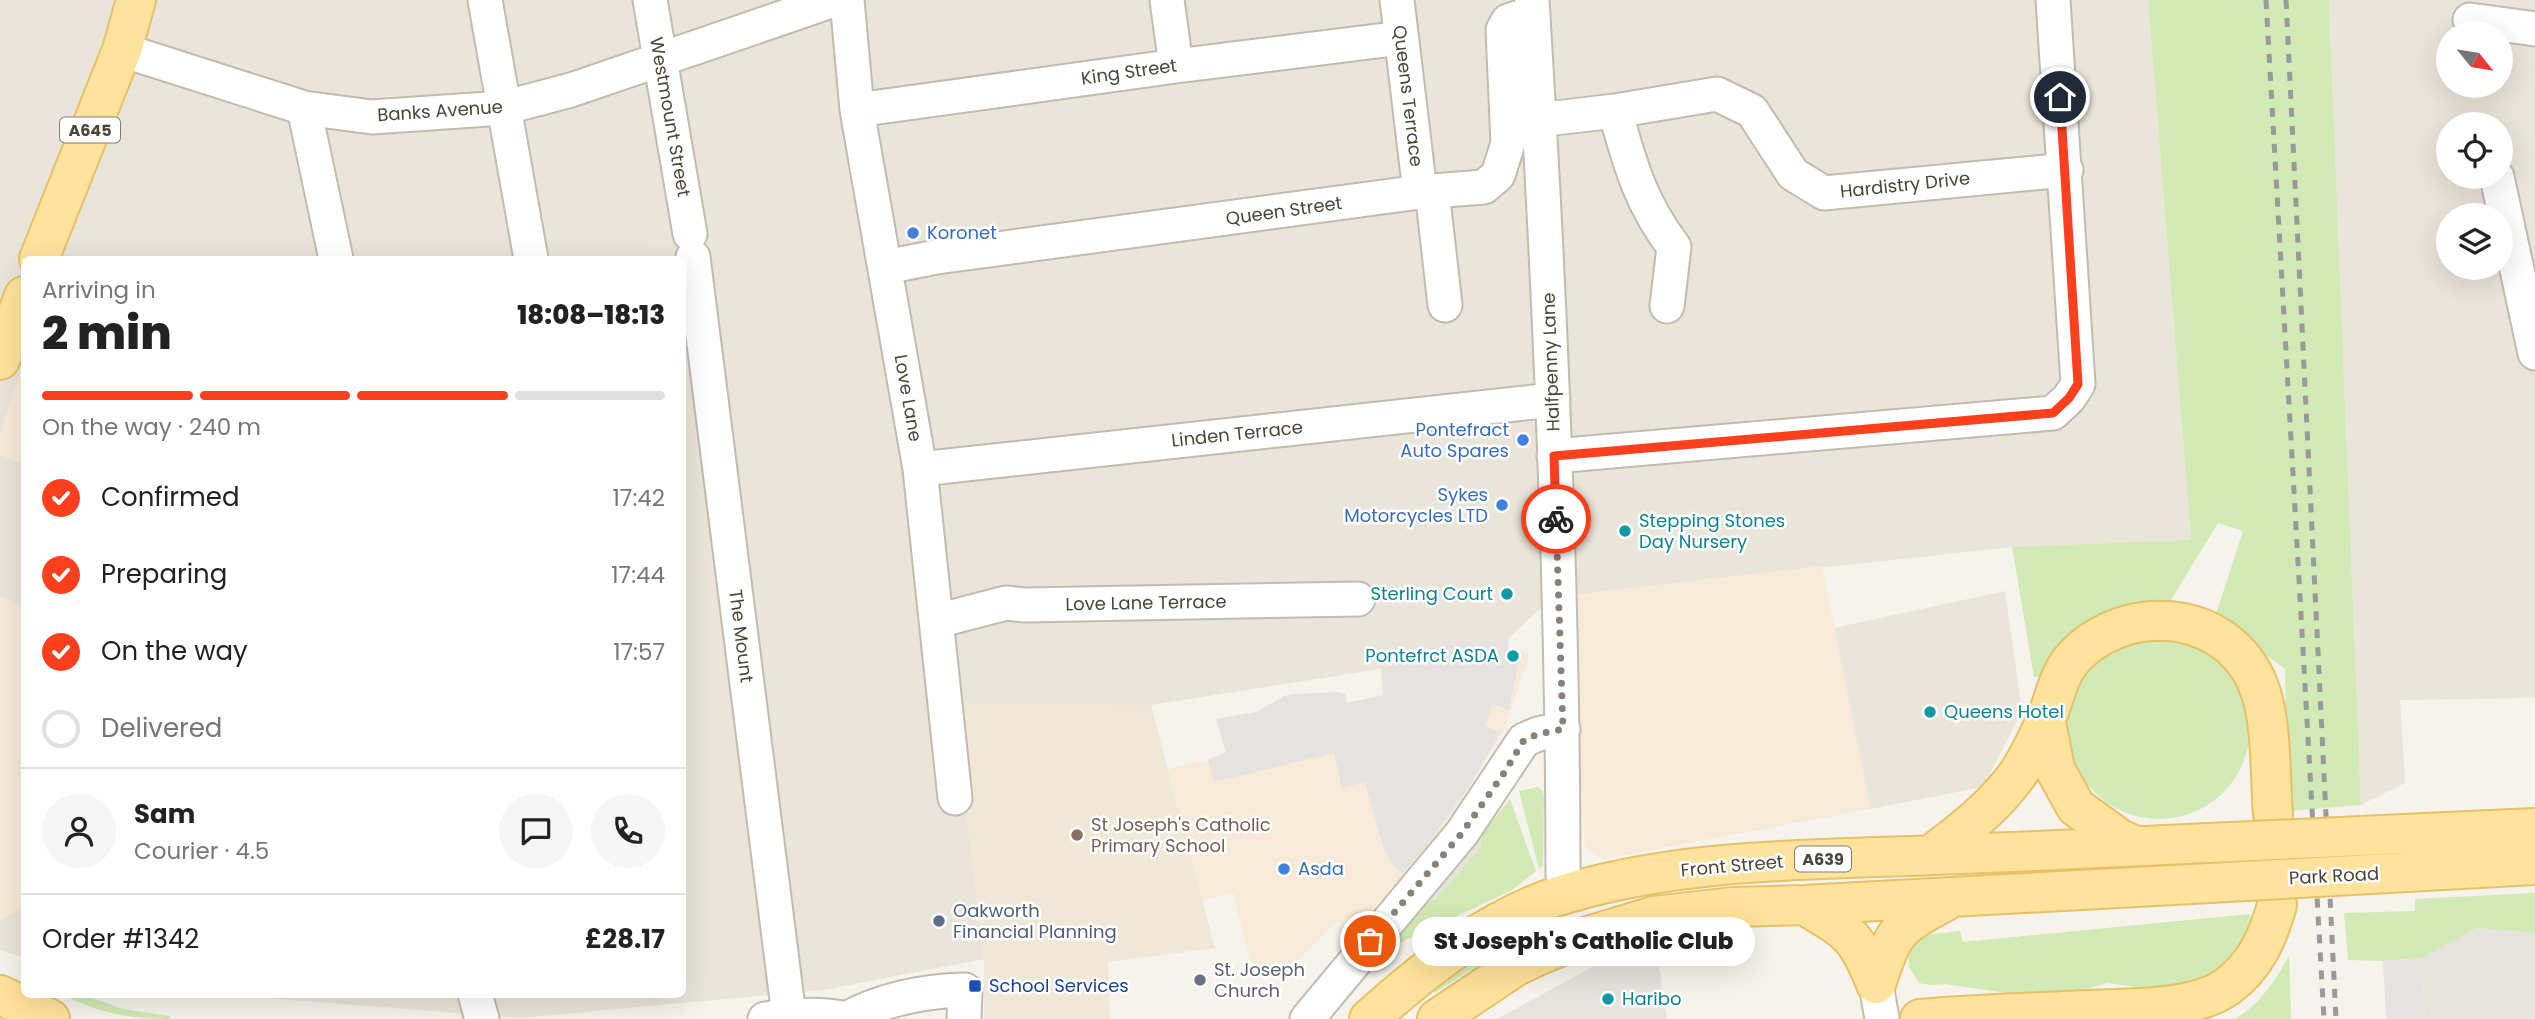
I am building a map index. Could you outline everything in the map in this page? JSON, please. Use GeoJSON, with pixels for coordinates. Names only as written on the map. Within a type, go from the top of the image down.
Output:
{"type":"FeatureCollection","features":[{"type":"Feature","properties":{"kind":"main road","name":"A645"},"geometry":{"type":"LineString","coordinates":[[40,256],[122,50],[136,0]]}},
{"type":"Feature","properties":{"kind":"main road"},"geometry":{"type":"LineString","coordinates":[[0,360],[21,304]]}},
{"type":"Feature","properties":{"kind":"main road"},"geometry":{"type":"LineString","coordinates":[[1931,855],[1985,812],[2012,782],[2046,722],[2053,695],[2065,668],[2077,654],[2106,633],[2133,622],[2177,621],[2200,628],[2242,659],[2253,674],[2265,708],[2273,814]]}},
{"type":"Feature","properties":{"kind":"main road"},"geometry":{"type":"LineString","coordinates":[[2046,722],[2055,769],[2076,807],[2120,839],[2136,846]]}},
{"type":"Feature","properties":{"kind":"main road","name":"A639"},"geometry":{"type":"LineString","coordinates":[[2136,846],[2535,828]]}},
{"type":"Feature","properties":{"kind":"main road","name":"Front Street"},"geometry":{"type":"LineString","coordinates":[[1369,1019],[1408,984],[1488,928],[1567,893],[1651,874],[1746,863],[1866,856],[2136,846]]}},
{"type":"Feature","properties":{"kind":"main road","name":"Park Road"},"geometry":{"type":"LineString","coordinates":[[1951,898],[2535,865]]}},
{"type":"Feature","properties":{"kind":"main road"},"geometry":{"type":"LineString","coordinates":[[1542,954],[1559,928],[1567,893],[1592,912],[1621,925]]}},
{"type":"Feature","properties":{"kind":"main road"},"geometry":{"type":"LineString","coordinates":[[1437,1019],[1516,966],[1581,938],[1654,916],[1733,907],[1951,898]]}},
{"type":"Feature","properties":{"kind":"main road"},"geometry":{"type":"LineString","coordinates":[[1879,1001],[1888,949],[1896,934],[1910,921],[1951,898]]}},
{"type":"Feature","properties":{"kind":"main road"},"geometry":{"type":"LineString","coordinates":[[1804,905],[1851,935],[1863,951],[1879,1001]]}},
{"type":"Feature","properties":{"kind":"main road"},"geometry":{"type":"LineString","coordinates":[[1920,1019],[2159,1006],[2199,999],[2227,988],[2251,965],[2269,935],[2277,905]]}},
{"type":"Feature","properties":{"kind":"main road"},"geometry":{"type":"LineString","coordinates":[[0,995],[50,1019]]}},
{"type":"Feature","properties":{"kind":"street"},"geometry":{"type":"LineString","coordinates":[[485,0],[530,256]]}},
{"type":"Feature","properties":{"kind":"street","name":"Westmount Street"},"geometry":{"type":"LineString","coordinates":[[650,0],[692,245]]}},
{"type":"Feature","properties":{"kind":"street","name":"Banks Avenue"},"geometry":{"type":"LineString","coordinates":[[122,50],[304,108],[372,117],[503,108],[571,90],[834,0]]}},
{"type":"Feature","properties":{"kind":"street","name":"Love Lane"},"geometry":{"type":"LineString","coordinates":[[847,0],[857,110],[920,469],[955,799]]}},
{"type":"Feature","properties":{"kind":"street"},"geometry":{"type":"LineString","coordinates":[[1167,0],[1176,66]]}},
{"type":"Feature","properties":{"kind":"street","name":"Queens Terrace"},"geometry":{"type":"LineString","coordinates":[[1396,0],[1446,306]]}},
{"type":"Feature","properties":{"kind":"street"},"geometry":{"type":"LineString","coordinates":[[1554,456],[2053,413],[2069,398],[2078,384],[2053,0]]}},
{"type":"Feature","properties":{"kind":"street","name":"Halfpenny Lane"},"geometry":{"type":"LineString","coordinates":[[1532,6],[1553,400],[1563,729],[1563,875],[1567,893]]}},
{"type":"Feature","properties":{"kind":"street","name":"Queen Street"},"geometry":{"type":"LineString","coordinates":[[885,267],[937,257],[1426,192],[1484,187],[1498,175],[1508,143],[1503,30],[1508,21],[1532,6]]}},
{"type":"Feature","properties":{"kind":"street"},"geometry":{"type":"LineString","coordinates":[[2469,18],[2535,29]]}},
{"type":"Feature","properties":{"kind":"street","name":"King Street"},"geometry":{"type":"LineString","coordinates":[[857,110],[1401,38]]}},
{"type":"Feature","properties":{"kind":"street","name":"Hardistry Drive"},"geometry":{"type":"LineString","coordinates":[[1538,120],[1615,111],[1717,94],[1752,111],[1793,174],[1824,193],[2066,170]]}},
{"type":"Feature","properties":{"kind":"street"},"geometry":{"type":"LineString","coordinates":[[304,108],[335,256]]}},
{"type":"Feature","properties":{"kind":"street"},"geometry":{"type":"LineString","coordinates":[[1615,111],[1634,176],[1654,221],[1674,247],[1667,306]]}},
{"type":"Feature","properties":{"kind":"street"},"geometry":{"type":"LineString","coordinates":[[2500,189],[2535,353]]}},
{"type":"Feature","properties":{"kind":"street","name":"The Mount"},"geometry":{"type":"LineString","coordinates":[[692,245],[777,1017]]}},
{"type":"Feature","properties":{"kind":"street","name":"Linden Terrace"},"geometry":{"type":"LineString","coordinates":[[920,469],[1553,400]]}},
{"type":"Feature","properties":{"kind":"street","name":"Love Lane Terrace"},"geometry":{"type":"LineString","coordinates":[[936,621],[1006,603],[1024,605],[1358,599]]}},
{"type":"Feature","properties":{"kind":"street"},"geometry":{"type":"LineString","coordinates":[[1307,1019],[1455,843],[1524,740],[1563,729]]}},
{"type":"Feature","properties":{"kind":"street"},"geometry":{"type":"LineString","coordinates":[[777,1017],[828,1015],[846,1019],[866,1008],[895,999],[937,991],[965,990],[964,1019]]}},
{"type":"Feature","properties":{"kind":"street"},"geometry":{"type":"LineString","coordinates":[[476,998],[482,1019]]}},
{"type":"Feature","properties":{"kind":"shaded area"},"geometry":{"type":"Polygon","coordinates":[[[0,0],[2148,0],[2191,541],[2012,547],[1571,595],[1548,601],[1508,639],[1418,648],[1400,661],[1381,669],[1151,705],[953,704],[984,959],[824,990],[520,1018],[266,998],[686,998],[686,256],[21,256],[21,957],[0,950],[0,0]]]}},
{"type":"Feature","properties":{"kind":"shaded area"},"geometry":{"type":"Polygon","coordinates":[[[2329,0],[2535,0],[2535,698],[2400,700],[2405,783],[2361,805],[2329,0]]]}},
{"type":"Feature","properties":{"kind":"shaded area"},"geometry":{"type":"Polygon","coordinates":[[[21,369],[21,463],[0,455],[0,434],[21,369]]]}},
{"type":"Feature","properties":{"kind":"shaded area"},"geometry":{"type":"Polygon","coordinates":[[[1822,566],[1871,809],[1603,859],[1585,847],[1571,595],[1822,566]]]}},
{"type":"Feature","properties":{"kind":"shaded area"},"geometry":{"type":"Polygon","coordinates":[[[2005,591],[2022,711],[1983,787],[1865,810],[1834,628],[2005,591]]]}},
{"type":"Feature","properties":{"kind":"shaded area"},"geometry":{"type":"Polygon","coordinates":[[[0,596],[21,605],[21,909],[0,920],[0,596]]]}},
{"type":"Feature","properties":{"kind":"shaded area"},"geometry":{"type":"Polygon","coordinates":[[[1508,639],[1509,648],[1530,654],[1503,732],[1458,806],[1425,850],[1371,911],[1333,924],[1294,965],[1255,977],[1233,893],[1202,900],[1168,769],[1226,753],[1216,719],[1257,712],[1284,696],[1295,694],[1337,692],[1345,694],[1347,703],[1383,695],[1381,669],[1400,661],[1418,648],[1508,639]]]}},
{"type":"Feature","properties":{"kind":"shaded area","name":"Asda"},"geometry":{"type":"Polygon","coordinates":[[[1508,639],[1504,659],[1518,665],[1509,710],[1493,704],[1485,726],[1501,732],[1468,788],[1402,874],[1390,861],[1383,846],[1365,782],[1342,788],[1334,753],[1214,782],[1208,760],[1226,752],[1216,719],[1257,712],[1284,696],[1295,694],[1337,692],[1345,694],[1347,703],[1383,695],[1381,669],[1400,661],[1418,648],[1508,639]]]}},
{"type":"Feature","properties":{"kind":"shaded area","name":"St Joseph's Catholic Primary School"},"geometry":{"type":"Polygon","coordinates":[[[953,704],[1151,705],[1215,948],[1108,962],[1110,1019],[984,1019],[984,959],[953,704]]]}},
{"type":"Feature","properties":{"kind":"shaded area"},"geometry":{"type":"Polygon","coordinates":[[[1483,832],[1480,848],[1435,899],[1424,903],[1483,832]]]}},
{"type":"Feature","properties":{"kind":"shaded area"},"geometry":{"type":"Polygon","coordinates":[[[2477,928],[2535,933],[2535,1019],[2425,1019],[2422,958],[2477,928]]]}},
{"type":"Feature","properties":{"kind":"shaded area","name":"Haribo"},"geometry":{"type":"Polygon","coordinates":[[[1627,958],[1658,960],[1667,1019],[1497,1019],[1596,965],[1627,958]]]}},
{"type":"Feature","properties":{"kind":"shaded area"},"geometry":{"type":"Polygon","coordinates":[[[2422,958],[2425,1019],[2386,1019],[2383,961],[2422,958]]]}},
{"type":"Feature","properties":{"kind":"green space"},"geometry":{"type":"Polygon","coordinates":[[[2148,0],[2329,0],[2361,805],[2288,811],[2285,669],[2215,617],[2243,531],[2218,523],[2169,603],[2125,608],[2096,618],[2075,639],[2050,676],[2034,677],[2012,547],[2191,540],[2148,0]]]}},
{"type":"Feature","properties":{"kind":"green space"},"geometry":{"type":"Polygon","coordinates":[[[2159,637],[2194,644],[2223,664],[2243,693],[2250,728],[2243,763],[2223,792],[2194,812],[2159,819],[2124,812],[2095,792],[2075,763],[2068,728],[2075,693],[2095,664],[2124,644],[2159,637]]]}},
{"type":"Feature","properties":{"kind":"green space"},"geometry":{"type":"Polygon","coordinates":[[[1538,787],[1543,791],[1544,798],[1543,866],[1539,869],[1519,791],[1538,787]]]}},
{"type":"Feature","properties":{"kind":"green space"},"geometry":{"type":"Polygon","coordinates":[[[1510,799],[1536,871],[1512,890],[1370,957],[1424,903],[1435,899],[1480,848],[1483,832],[1510,799]]]}},
{"type":"Feature","properties":{"kind":"green space"},"geometry":{"type":"Polygon","coordinates":[[[2535,893],[2535,933],[2477,928],[2422,958],[2348,960],[2344,913],[2415,911],[2415,899],[2535,893]]]}},
{"type":"Feature","properties":{"kind":"green space"},"geometry":{"type":"Polygon","coordinates":[[[2250,914],[2253,945],[2229,973],[2157,990],[2108,983],[2048,999],[1945,984],[1919,983],[1909,967],[1908,951],[1925,935],[1960,931],[1963,942],[2250,914]]]}},
{"type":"Feature","properties":{"kind":"green space"},"geometry":{"type":"Polygon","coordinates":[[[1489,946],[1495,958],[1465,973],[1435,993],[1431,986],[1489,946]]]}},
{"type":"Feature","properties":{"kind":"green space"},"geometry":{"type":"Polygon","coordinates":[[[2289,956],[2291,1019],[2235,1019],[2266,991],[2289,956]]]}},
{"type":"Feature","properties":{"kind":"green space"},"geometry":{"type":"Polygon","coordinates":[[[71,998],[93,998],[123,1009],[170,1016],[170,1019],[114,1014],[71,998]]]}},
{"type":"Feature","properties":{"kind":"railway"},"geometry":{"type":"LineString","coordinates":[[2266,0],[2324,1019]]}},
{"type":"Feature","properties":{"kind":"railway"},"geometry":{"type":"LineString","coordinates":[[2286,0],[2336,1019]]}},
{"type":"Feature","properties":{"kind":"way so far"},"geometry":{"type":"LineString","coordinates":[[1370,941],[1462,833],[1524,740],[1563,729],[1556,519]]}},
{"type":"Feature","properties":{"kind":"place","name":"Koronet"},"geometry":{"type":"Point","coordinates":[913,233]}},
{"type":"Feature","properties":{"kind":"place","name":"Pontefract Auto Spares"},"geometry":{"type":"Point","coordinates":[1523,440]}},
{"type":"Feature","properties":{"kind":"place","name":"Sykes Motorcycles LTD"},"geometry":{"type":"Point","coordinates":[1502,505]}},
{"type":"Feature","properties":{"kind":"place","name":"Stepping Stones Day Nursery"},"geometry":{"type":"Point","coordinates":[1625,531]}},
{"type":"Feature","properties":{"kind":"place","name":"Sterling Court"},"geometry":{"type":"Point","coordinates":[1507,594]}},
{"type":"Feature","properties":{"kind":"place","name":"Pontefrct ASDA"},"geometry":{"type":"Point","coordinates":[1513,656]}},
{"type":"Feature","properties":{"kind":"place","name":"Queens Hotel"},"geometry":{"type":"Point","coordinates":[1930,712]}},
{"type":"Feature","properties":{"kind":"place","name":"St Joseph's Catholic Primary School"},"geometry":{"type":"Point","coordinates":[1077,835]}},
{"type":"Feature","properties":{"kind":"place","name":"Asda"},"geometry":{"type":"Point","coordinates":[1284,869]}},
{"type":"Feature","properties":{"kind":"place","name":"Oakworth Financial Planning"},"geometry":{"type":"Point","coordinates":[939,921]}},
{"type":"Feature","properties":{"kind":"place","name":"St Joseph's Catholic Club"},"geometry":{"type":"Point","coordinates":[1370,941]}},
{"type":"Feature","properties":{"kind":"place","name":"St. Joseph Church"},"geometry":{"type":"Point","coordinates":[1200,980]}},
{"type":"Feature","properties":{"kind":"place","name":"School Services"},"geometry":{"type":"Point","coordinates":[975,986]}},
{"type":"Feature","properties":{"kind":"place","name":"Haribo"},"geometry":{"type":"Point","coordinates":[1608,999]}},
{"type":"Feature","properties":{"kind":"route"},"geometry":{"type":"LineString","coordinates":[[1556,519],[1554,456],[2053,413],[2069,398],[2078,384],[2060,97]]}}]}
